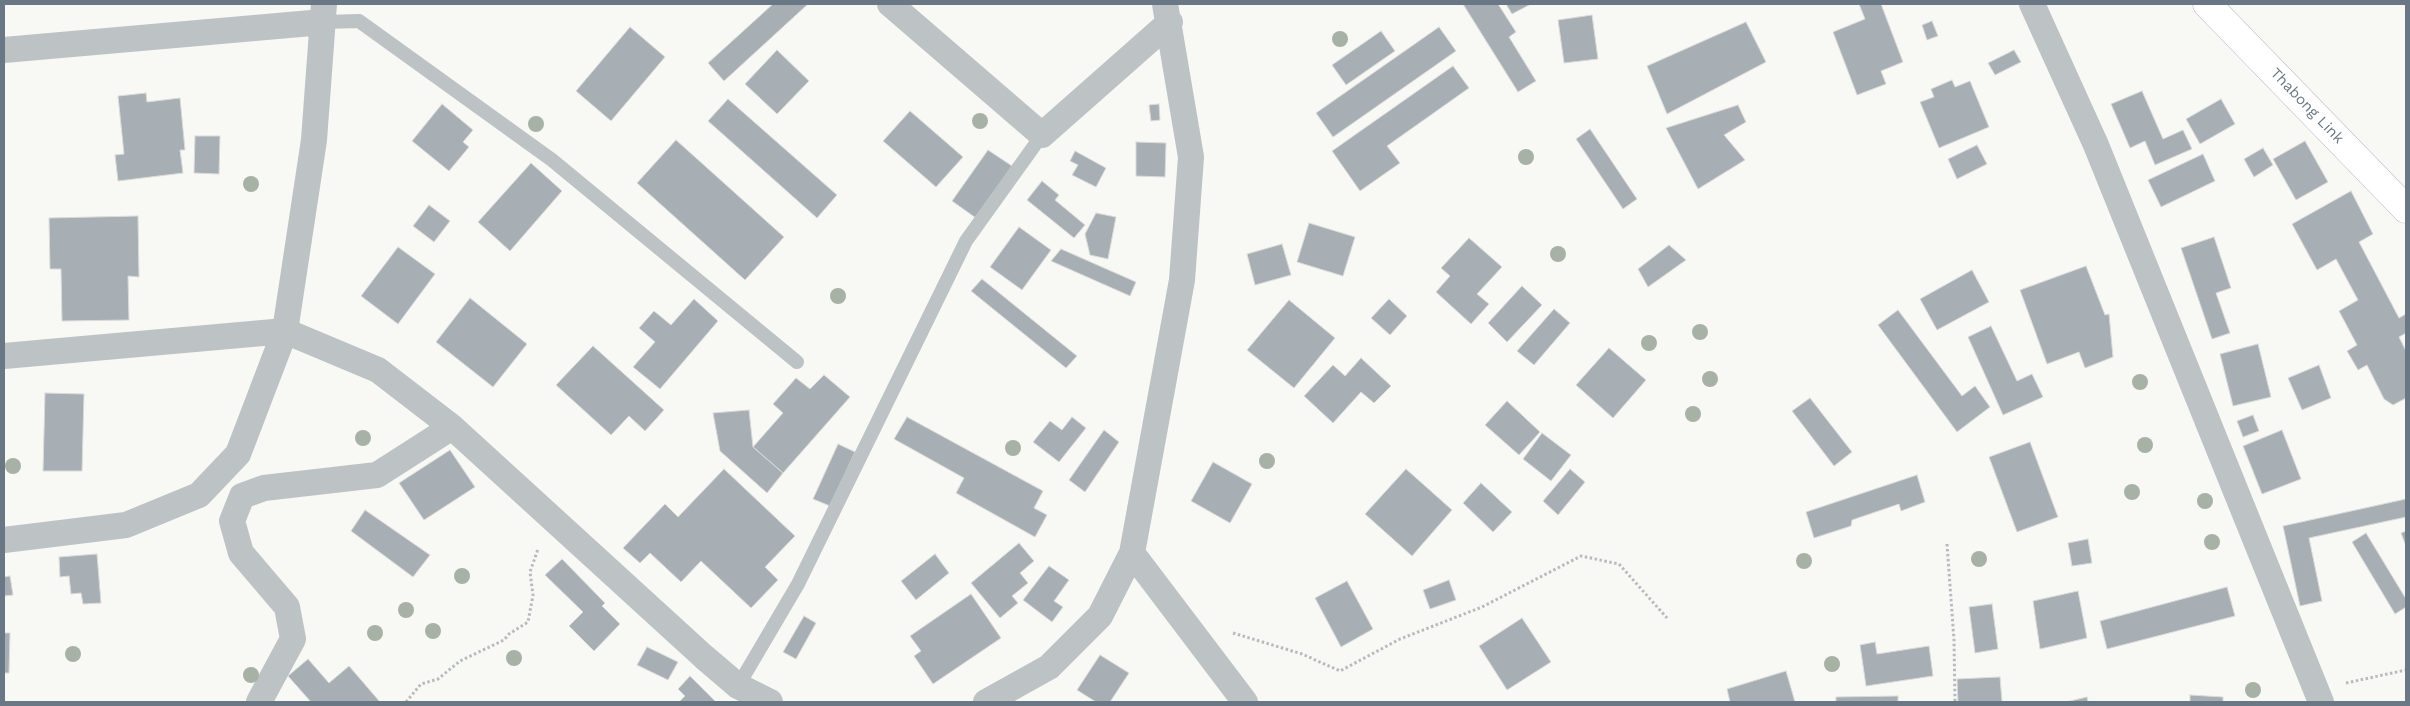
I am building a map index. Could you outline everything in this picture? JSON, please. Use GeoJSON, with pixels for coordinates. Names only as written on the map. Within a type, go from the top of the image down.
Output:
{"type":"FeatureCollection","features":[{"type":"Feature","properties":{"kind":"main road","name":"Thabong Link"},"geometry":{"type":"LineString","coordinates":[[2207,4],[2406,209]]}},
{"type":"Feature","properties":{"kind":"street"},"geometry":{"type":"LineString","coordinates":[[890,4],[1042,134],[1167,13]]}},
{"type":"Feature","properties":{"kind":"street"},"geometry":{"type":"LineString","coordinates":[[2032,4],[2096,145],[2319,696]]}},
{"type":"Feature","properties":{"kind":"street"},"geometry":{"type":"LineString","coordinates":[[4,50],[323,13],[314,140],[285,331],[238,454],[199,495],[126,525],[4,540]]}},
{"type":"Feature","properties":{"kind":"street"},"geometry":{"type":"LineString","coordinates":[[986,702],[1049,667],[1100,616],[1132,553],[1182,280],[1191,158],[1167,13]]}},
{"type":"Feature","properties":{"kind":"street"},"geometry":{"type":"LineString","coordinates":[[4,356],[285,331],[378,370],[452,427],[549,517],[738,686],[770,702]]}},
{"type":"Feature","properties":{"kind":"street"},"geometry":{"type":"LineString","coordinates":[[260,702],[293,639],[287,607],[241,553],[232,521],[242,496],[264,488],[377,474],[452,427]]}},
{"type":"Feature","properties":{"kind":"street"},"geometry":{"type":"LineString","coordinates":[[1132,553],[1245,702]]}},
{"type":"Feature","properties":{"kind":"lane"},"geometry":{"type":"LineString","coordinates":[[323,13],[359,21],[552,160],[797,362]]}},
{"type":"Feature","properties":{"kind":"lane"},"geometry":{"type":"LineString","coordinates":[[738,686],[802,575],[966,241],[1042,134]]}},
{"type":"Feature","properties":{"kind":"path"},"geometry":{"type":"LineString","coordinates":[[406,702],[421,684],[438,679],[460,661],[504,640],[509,634],[528,622],[533,595],[530,572],[549,517]]}},
{"type":"Feature","properties":{"kind":"path"},"geometry":{"type":"LineString","coordinates":[[1946,544],[1954,640],[1955,702]]}},
{"type":"Feature","properties":{"kind":"path"},"geometry":{"type":"LineString","coordinates":[[1228,631],[1302,654],[1340,671],[1400,639],[1482,607],[1581,556],[1619,564],[1667,618]]}},
{"type":"Feature","properties":{"kind":"path"},"geometry":{"type":"LineString","coordinates":[[2319,696],[2406,670]]}},
{"type":"Feature","properties":{"kind":"building"},"geometry":{"type":"Polygon","coordinates":[[[773,4],[808,4],[724,81],[708,63],[773,4]]]}},
{"type":"Feature","properties":{"kind":"building"},"geometry":{"type":"Polygon","coordinates":[[[1463,4],[1498,4],[1516,32],[1509,37],[1536,81],[1518,92],[1463,4]]]}},
{"type":"Feature","properties":{"kind":"building"},"geometry":{"type":"Polygon","coordinates":[[[1506,4],[1531,4],[1512,14],[1506,4]]]}},
{"type":"Feature","properties":{"kind":"building"},"geometry":{"type":"Polygon","coordinates":[[[1859,4],[1881,4],[1903,62],[1881,71],[1886,84],[1857,95],[1833,32],[1865,19],[1859,4]]]}},
{"type":"Feature","properties":{"kind":"building"},"geometry":{"type":"Polygon","coordinates":[[[1592,15],[1598,59],[1564,63],[1558,20],[1592,15]]]}},
{"type":"Feature","properties":{"kind":"building"},"geometry":{"type":"Polygon","coordinates":[[[1932,21],[1938,36],[1927,40],[1922,25],[1932,21]]]}},
{"type":"Feature","properties":{"kind":"building"},"geometry":{"type":"Polygon","coordinates":[[[1746,22],[1766,62],[1667,114],[1647,66],[1746,22]]]}},
{"type":"Feature","properties":{"kind":"building"},"geometry":{"type":"Polygon","coordinates":[[[630,27],[665,57],[611,121],[576,91],[630,27]]]}},
{"type":"Feature","properties":{"kind":"building"},"geometry":{"type":"Polygon","coordinates":[[[1439,27],[1456,51],[1333,137],[1316,113],[1439,27]]]}},
{"type":"Feature","properties":{"kind":"building"},"geometry":{"type":"Polygon","coordinates":[[[1381,31],[1395,51],[1346,85],[1332,65],[1381,31]]]}},
{"type":"Feature","properties":{"kind":"building"},"geometry":{"type":"Polygon","coordinates":[[[777,50],[809,81],[777,114],[745,84],[777,50]]]}},
{"type":"Feature","properties":{"kind":"building"},"geometry":{"type":"Polygon","coordinates":[[[2014,50],[2021,62],[1995,75],[1988,63],[2014,50]]]}},
{"type":"Feature","properties":{"kind":"building"},"geometry":{"type":"Polygon","coordinates":[[[1453,66],[1469,88],[1387,146],[1400,163],[1360,191],[1332,151],[1453,66]]]}},
{"type":"Feature","properties":{"kind":"building"},"geometry":{"type":"Polygon","coordinates":[[[1952,80],[1955,87],[1970,81],[1989,127],[1939,148],[1920,102],[1934,97],[1931,89],[1952,80]]]}},
{"type":"Feature","properties":{"kind":"building"},"geometry":{"type":"Polygon","coordinates":[[[2142,91],[2163,139],[2183,130],[2192,149],[2155,165],[2145,141],[2130,148],[2111,104],[2142,91]]]}},
{"type":"Feature","properties":{"kind":"building"},"geometry":{"type":"Polygon","coordinates":[[[146,93],[147,102],[180,98],[185,150],[180,150],[183,173],[118,181],[115,155],[124,154],[118,96],[146,93]]]}},
{"type":"Feature","properties":{"kind":"building"},"geometry":{"type":"Polygon","coordinates":[[[728,99],[837,195],[817,218],[708,121],[728,99]]]}},
{"type":"Feature","properties":{"kind":"building"},"geometry":{"type":"Polygon","coordinates":[[[2221,99],[2235,124],[2200,144],[2186,119],[2221,99]]]}},
{"type":"Feature","properties":{"kind":"building"},"geometry":{"type":"Polygon","coordinates":[[[442,104],[473,130],[463,142],[469,147],[449,171],[412,141],[442,104]]]}},
{"type":"Feature","properties":{"kind":"building"},"geometry":{"type":"Polygon","coordinates":[[[1159,104],[1160,120],[1151,121],[1149,105],[1159,104]]]}},
{"type":"Feature","properties":{"kind":"building"},"geometry":{"type":"Polygon","coordinates":[[[1738,105],[1746,122],[1724,135],[1745,160],[1698,189],[1666,128],[1738,105]]]}},
{"type":"Feature","properties":{"kind":"building"},"geometry":{"type":"Polygon","coordinates":[[[910,111],[963,157],[936,187],[883,141],[910,111]]]}},
{"type":"Feature","properties":{"kind":"building"},"geometry":{"type":"Polygon","coordinates":[[[1590,129],[1637,199],[1623,209],[1576,139],[1590,129]]]}},
{"type":"Feature","properties":{"kind":"building"},"geometry":{"type":"Polygon","coordinates":[[[195,136],[220,136],[219,174],[194,173],[195,136]]]}},
{"type":"Feature","properties":{"kind":"building"},"geometry":{"type":"Polygon","coordinates":[[[676,140],[784,237],[745,280],[637,183],[676,140]]]}},
{"type":"Feature","properties":{"kind":"building"},"geometry":{"type":"Polygon","coordinates":[[[2305,141],[2328,182],[2296,200],[2273,159],[2305,141]]]}},
{"type":"Feature","properties":{"kind":"building"},"geometry":{"type":"Polygon","coordinates":[[[1136,142],[1166,143],[1165,177],[1136,176],[1136,142]]]}},
{"type":"Feature","properties":{"kind":"building"},"geometry":{"type":"Polygon","coordinates":[[[1977,145],[1987,164],[1957,179],[1948,159],[1977,145]]]}},
{"type":"Feature","properties":{"kind":"building"},"geometry":{"type":"Polygon","coordinates":[[[2263,148],[2273,165],[2254,177],[2244,159],[2263,148]]]}},
{"type":"Feature","properties":{"kind":"building"},"geometry":{"type":"Polygon","coordinates":[[[988,150],[1012,166],[976,218],[952,201],[988,150]]]}},
{"type":"Feature","properties":{"kind":"building"},"geometry":{"type":"Polygon","coordinates":[[[1075,151],[1106,168],[1096,187],[1072,175],[1078,165],[1070,161],[1075,151]]]}},
{"type":"Feature","properties":{"kind":"building"},"geometry":{"type":"Polygon","coordinates":[[[2203,154],[2215,181],[2161,207],[2148,180],[2203,154]]]}},
{"type":"Feature","properties":{"kind":"building"},"geometry":{"type":"Polygon","coordinates":[[[531,163],[562,191],[510,251],[478,222],[531,163]]]}},
{"type":"Feature","properties":{"kind":"building"},"geometry":{"type":"Polygon","coordinates":[[[1042,181],[1059,195],[1055,200],[1085,225],[1074,238],[1027,200],[1042,181]]]}},
{"type":"Feature","properties":{"kind":"building"},"geometry":{"type":"Polygon","coordinates":[[[2351,191],[2373,234],[2359,242],[2399,318],[2406,314],[2406,333],[2399,337],[2406,351],[2406,398],[2393,405],[2384,399],[2367,365],[2358,370],[2347,351],[2357,345],[2339,311],[2358,300],[2336,259],[2317,270],[2292,224],[2351,191]]]}},
{"type":"Feature","properties":{"kind":"building"},"geometry":{"type":"Polygon","coordinates":[[[429,205],[450,221],[434,242],[413,226],[429,205]]]}},
{"type":"Feature","properties":{"kind":"building"},"geometry":{"type":"Polygon","coordinates":[[[1096,213],[1116,217],[1108,259],[1090,255],[1085,234],[1096,213]]]}},
{"type":"Feature","properties":{"kind":"building"},"geometry":{"type":"Polygon","coordinates":[[[138,216],[139,277],[128,276],[129,320],[62,321],[61,269],[50,269],[49,218],[138,216]]]}},
{"type":"Feature","properties":{"kind":"building"},"geometry":{"type":"Polygon","coordinates":[[[1309,223],[1355,237],[1343,276],[1297,262],[1309,223]]]}},
{"type":"Feature","properties":{"kind":"building"},"geometry":{"type":"Polygon","coordinates":[[[1019,227],[1051,250],[1022,290],[990,267],[1019,227]]]}},
{"type":"Feature","properties":{"kind":"building"},"geometry":{"type":"Polygon","coordinates":[[[2214,237],[2231,288],[2216,293],[2230,333],[2212,339],[2181,248],[2214,237]]]}},
{"type":"Feature","properties":{"kind":"building"},"geometry":{"type":"Polygon","coordinates":[[[1469,238],[1502,267],[1477,294],[1489,304],[1471,324],[1436,292],[1450,276],[1441,268],[1469,238]]]}},
{"type":"Feature","properties":{"kind":"building"},"geometry":{"type":"Polygon","coordinates":[[[1282,244],[1291,275],[1255,285],[1247,254],[1282,244]]]}},
{"type":"Feature","properties":{"kind":"building"},"geometry":{"type":"Polygon","coordinates":[[[1669,245],[1686,260],[1648,287],[1638,269],[1669,245]]]}},
{"type":"Feature","properties":{"kind":"building"},"geometry":{"type":"Polygon","coordinates":[[[398,247],[435,274],[398,324],[361,296],[398,247]]]}},
{"type":"Feature","properties":{"kind":"building"},"geometry":{"type":"Polygon","coordinates":[[[1061,249],[1136,282],[1130,296],[1051,261],[1061,249]]]}},
{"type":"Feature","properties":{"kind":"building"},"geometry":{"type":"Polygon","coordinates":[[[2086,266],[2105,315],[2109,314],[2113,357],[2085,368],[2079,352],[2047,364],[2020,290],[2086,266]]]}},
{"type":"Feature","properties":{"kind":"building"},"geometry":{"type":"Polygon","coordinates":[[[1972,270],[1989,302],[1937,330],[1920,299],[1972,270]]]}},
{"type":"Feature","properties":{"kind":"building"},"geometry":{"type":"Polygon","coordinates":[[[982,279],[1077,356],[1066,368],[971,291],[982,279]]]}},
{"type":"Feature","properties":{"kind":"building"},"geometry":{"type":"Polygon","coordinates":[[[1522,286],[1542,305],[1507,342],[1488,323],[1522,286]]]}},
{"type":"Feature","properties":{"kind":"building"},"geometry":{"type":"Polygon","coordinates":[[[470,298],[527,344],[493,387],[436,342],[470,298]]]}},
{"type":"Feature","properties":{"kind":"building"},"geometry":{"type":"Polygon","coordinates":[[[694,299],[718,321],[660,389],[633,367],[655,342],[639,328],[654,311],[671,325],[694,299]]]}},
{"type":"Feature","properties":{"kind":"building"},"geometry":{"type":"Polygon","coordinates":[[[1389,299],[1407,316],[1390,335],[1371,318],[1389,299]]]}},
{"type":"Feature","properties":{"kind":"building"},"geometry":{"type":"Polygon","coordinates":[[[1289,300],[1335,338],[1294,388],[1247,350],[1289,300]]]}},
{"type":"Feature","properties":{"kind":"building"},"geometry":{"type":"Polygon","coordinates":[[[1554,309],[1570,323],[1534,365],[1517,351],[1554,309]]]}},
{"type":"Feature","properties":{"kind":"building"},"geometry":{"type":"Polygon","coordinates":[[[1898,310],[1962,396],[1975,386],[1990,407],[1957,432],[1878,325],[1898,310]]]}},
{"type":"Feature","properties":{"kind":"building"},"geometry":{"type":"Polygon","coordinates":[[[1991,326],[2017,381],[2032,374],[2043,397],[2003,415],[1968,337],[1991,326]]]}},
{"type":"Feature","properties":{"kind":"building"},"geometry":{"type":"Polygon","coordinates":[[[2258,344],[2271,397],[2233,406],[2220,354],[2258,344]]]}},
{"type":"Feature","properties":{"kind":"building"},"geometry":{"type":"Polygon","coordinates":[[[593,346],[664,410],[645,431],[629,416],[611,435],[556,385],[593,346]]]}},
{"type":"Feature","properties":{"kind":"building"},"geometry":{"type":"Polygon","coordinates":[[[1609,348],[1646,380],[1613,418],[1576,385],[1609,348]]]}},
{"type":"Feature","properties":{"kind":"building"},"geometry":{"type":"Polygon","coordinates":[[[1361,358],[1391,386],[1374,403],[1361,392],[1333,423],[1304,396],[1333,365],[1345,376],[1361,358]]]}},
{"type":"Feature","properties":{"kind":"building"},"geometry":{"type":"Polygon","coordinates":[[[2319,365],[2331,398],[2302,410],[2288,378],[2319,365]]]}},
{"type":"Feature","properties":{"kind":"building"},"geometry":{"type":"Polygon","coordinates":[[[824,375],[850,397],[783,473],[753,447],[783,413],[773,404],[796,378],[810,389],[824,375]]]}},
{"type":"Feature","properties":{"kind":"building"},"geometry":{"type":"Polygon","coordinates":[[[45,393],[84,394],[82,471],[43,471],[45,393]]]}},
{"type":"Feature","properties":{"kind":"building"},"geometry":{"type":"Polygon","coordinates":[[[1810,398],[1852,452],[1834,466],[1792,411],[1810,398]]]}},
{"type":"Feature","properties":{"kind":"building"},"geometry":{"type":"Polygon","coordinates":[[[1507,401],[1540,432],[1519,455],[1485,425],[1507,401]]]}},
{"type":"Feature","properties":{"kind":"building"},"geometry":{"type":"Polygon","coordinates":[[[749,410],[753,447],[783,473],[767,493],[720,451],[713,413],[749,410]]]}},
{"type":"Feature","properties":{"kind":"building"},"geometry":{"type":"Polygon","coordinates":[[[2253,415],[2259,431],[2243,437],[2237,421],[2253,415]]]}},
{"type":"Feature","properties":{"kind":"building"},"geometry":{"type":"Polygon","coordinates":[[[907,417],[1043,491],[1034,508],[1047,515],[1035,537],[956,493],[964,478],[894,439],[907,417]]]}},
{"type":"Feature","properties":{"kind":"building"},"geometry":{"type":"Polygon","coordinates":[[[1072,417],[1086,428],[1059,462],[1033,442],[1050,421],[1062,430],[1072,417]]]}},
{"type":"Feature","properties":{"kind":"building"},"geometry":{"type":"Polygon","coordinates":[[[1104,430],[1119,442],[1085,492],[1069,480],[1104,430]]]}},
{"type":"Feature","properties":{"kind":"building"},"geometry":{"type":"Polygon","coordinates":[[[2282,430],[2301,479],[2262,494],[2243,446],[2282,430]]]}},
{"type":"Feature","properties":{"kind":"building"},"geometry":{"type":"Polygon","coordinates":[[[1542,433],[1571,455],[1551,481],[1523,459],[1542,433]]]}},
{"type":"Feature","properties":{"kind":"building"},"geometry":{"type":"Polygon","coordinates":[[[2030,442],[2058,517],[2017,532],[1989,457],[2030,442]]]}},
{"type":"Feature","properties":{"kind":"building"},"geometry":{"type":"Polygon","coordinates":[[[838,444],[855,452],[830,506],[813,499],[838,444]]]}},
{"type":"Feature","properties":{"kind":"building"},"geometry":{"type":"Polygon","coordinates":[[[450,450],[475,487],[424,520],[399,483],[450,450]]]}},
{"type":"Feature","properties":{"kind":"building"},"geometry":{"type":"Polygon","coordinates":[[[1213,462],[1252,484],[1230,523],[1191,501],[1213,462]]]}},
{"type":"Feature","properties":{"kind":"building"},"geometry":{"type":"Polygon","coordinates":[[[724,469],[795,536],[765,567],[778,580],[751,608],[701,561],[681,582],[650,553],[640,563],[623,548],[665,504],[678,517],[724,469]]]}},
{"type":"Feature","properties":{"kind":"building"},"geometry":{"type":"Polygon","coordinates":[[[1406,469],[1452,510],[1412,556],[1365,514],[1406,469]]]}},
{"type":"Feature","properties":{"kind":"building"},"geometry":{"type":"Polygon","coordinates":[[[1570,469],[1585,482],[1558,515],[1543,501],[1570,469]]]}},
{"type":"Feature","properties":{"kind":"building"},"geometry":{"type":"Polygon","coordinates":[[[1917,475],[1925,502],[1901,511],[1899,504],[1852,520],[1851,526],[1814,538],[1806,512],[1917,475]]]}},
{"type":"Feature","properties":{"kind":"building"},"geometry":{"type":"Polygon","coordinates":[[[1481,483],[1512,512],[1493,532],[1463,503],[1481,483]]]}},
{"type":"Feature","properties":{"kind":"building"},"geometry":{"type":"Polygon","coordinates":[[[2406,499],[2406,517],[2309,538],[2322,601],[2300,606],[2283,526],[2406,499]]]}},
{"type":"Feature","properties":{"kind":"building"},"geometry":{"type":"Polygon","coordinates":[[[365,510],[430,555],[413,577],[351,531],[365,510]]]}},
{"type":"Feature","properties":{"kind":"building"},"geometry":{"type":"Polygon","coordinates":[[[2406,531],[2406,546],[2401,533],[2406,531]]]}},
{"type":"Feature","properties":{"kind":"building"},"geometry":{"type":"Polygon","coordinates":[[[2366,533],[2406,599],[2406,607],[2395,614],[2352,542],[2366,533]]]}},
{"type":"Feature","properties":{"kind":"building"},"geometry":{"type":"Polygon","coordinates":[[[2088,539],[2092,563],[2072,566],[2068,543],[2088,539]]]}},
{"type":"Feature","properties":{"kind":"building"},"geometry":{"type":"Polygon","coordinates":[[[1019,543],[1034,561],[1020,573],[1028,583],[1012,596],[1018,603],[1000,618],[971,583],[1019,543]]]}},
{"type":"Feature","properties":{"kind":"building"},"geometry":{"type":"Polygon","coordinates":[[[97,554],[101,603],[83,604],[81,593],[71,594],[69,576],[60,577],[59,557],[97,554]]]}},
{"type":"Feature","properties":{"kind":"building"},"geometry":{"type":"Polygon","coordinates":[[[935,554],[949,573],[916,600],[901,581],[935,554]]]}},
{"type":"Feature","properties":{"kind":"building"},"geometry":{"type":"Polygon","coordinates":[[[562,559],[605,603],[602,606],[620,624],[594,651],[569,626],[583,612],[545,575],[562,559]]]}},
{"type":"Feature","properties":{"kind":"building"},"geometry":{"type":"Polygon","coordinates":[[[1049,566],[1069,580],[1054,601],[1063,607],[1052,622],[1023,600],[1049,566]]]}},
{"type":"Feature","properties":{"kind":"building"},"geometry":{"type":"Polygon","coordinates":[[[10,576],[13,595],[4,596],[4,577],[10,576]]]}},
{"type":"Feature","properties":{"kind":"building"},"geometry":{"type":"Polygon","coordinates":[[[1449,580],[1456,600],[1430,609],[1423,590],[1449,580]]]}},
{"type":"Feature","properties":{"kind":"building"},"geometry":{"type":"Polygon","coordinates":[[[1347,581],[1373,629],[1341,647],[1315,598],[1347,581]]]}},
{"type":"Feature","properties":{"kind":"building"},"geometry":{"type":"Polygon","coordinates":[[[2227,587],[2235,616],[2107,649],[2100,621],[2227,587]]]}},
{"type":"Feature","properties":{"kind":"building"},"geometry":{"type":"Polygon","coordinates":[[[2078,591],[2087,638],[2040,649],[2033,601],[2078,591]]]}},
{"type":"Feature","properties":{"kind":"building"},"geometry":{"type":"Polygon","coordinates":[[[971,594],[1001,638],[933,684],[914,656],[921,651],[910,636],[971,594]]]}},
{"type":"Feature","properties":{"kind":"building"},"geometry":{"type":"Polygon","coordinates":[[[1992,604],[1998,649],[1975,653],[1969,607],[1992,604]]]}},
{"type":"Feature","properties":{"kind":"building"},"geometry":{"type":"Polygon","coordinates":[[[804,616],[816,623],[796,659],[783,652],[804,616]]]}},
{"type":"Feature","properties":{"kind":"building"},"geometry":{"type":"Polygon","coordinates":[[[1522,618],[1551,662],[1507,690],[1479,646],[1522,618]]]}},
{"type":"Feature","properties":{"kind":"building"},"geometry":{"type":"Polygon","coordinates":[[[4,633],[10,633],[9,673],[4,673],[4,633]]]}},
{"type":"Feature","properties":{"kind":"building"},"geometry":{"type":"Polygon","coordinates":[[[1875,642],[1877,654],[1929,646],[1933,676],[1866,686],[1860,645],[1875,642]]]}},
{"type":"Feature","properties":{"kind":"building"},"geometry":{"type":"Polygon","coordinates":[[[647,647],[678,662],[668,680],[637,665],[647,647]]]}},
{"type":"Feature","properties":{"kind":"building"},"geometry":{"type":"Polygon","coordinates":[[[1100,655],[1129,673],[1110,702],[1096,702],[1077,690],[1100,655]]]}},
{"type":"Feature","properties":{"kind":"building"},"geometry":{"type":"Polygon","coordinates":[[[308,659],[329,683],[349,666],[380,702],[311,702],[288,676],[308,659]]]}},
{"type":"Feature","properties":{"kind":"building"},"geometry":{"type":"Polygon","coordinates":[[[1786,671],[1795,702],[1730,702],[1727,689],[1786,671]]]}},
{"type":"Feature","properties":{"kind":"building"},"geometry":{"type":"Polygon","coordinates":[[[690,676],[715,701],[679,702],[685,696],[678,689],[690,676]]]}},
{"type":"Feature","properties":{"kind":"building"},"geometry":{"type":"Polygon","coordinates":[[[2000,677],[2002,702],[1958,702],[1957,679],[2000,677]]]}},
{"type":"Feature","properties":{"kind":"building"},"geometry":{"type":"Polygon","coordinates":[[[2190,695],[2223,697],[2223,702],[2190,702],[2190,695]]]}},
{"type":"Feature","properties":{"kind":"building"},"geometry":{"type":"Polygon","coordinates":[[[1898,696],[1898,702],[1836,702],[1836,697],[1898,696]]]}},
{"type":"Feature","properties":{"kind":"building"},"geometry":{"type":"Polygon","coordinates":[[[2087,697],[2088,702],[2066,702],[2087,697]]]}}]}
